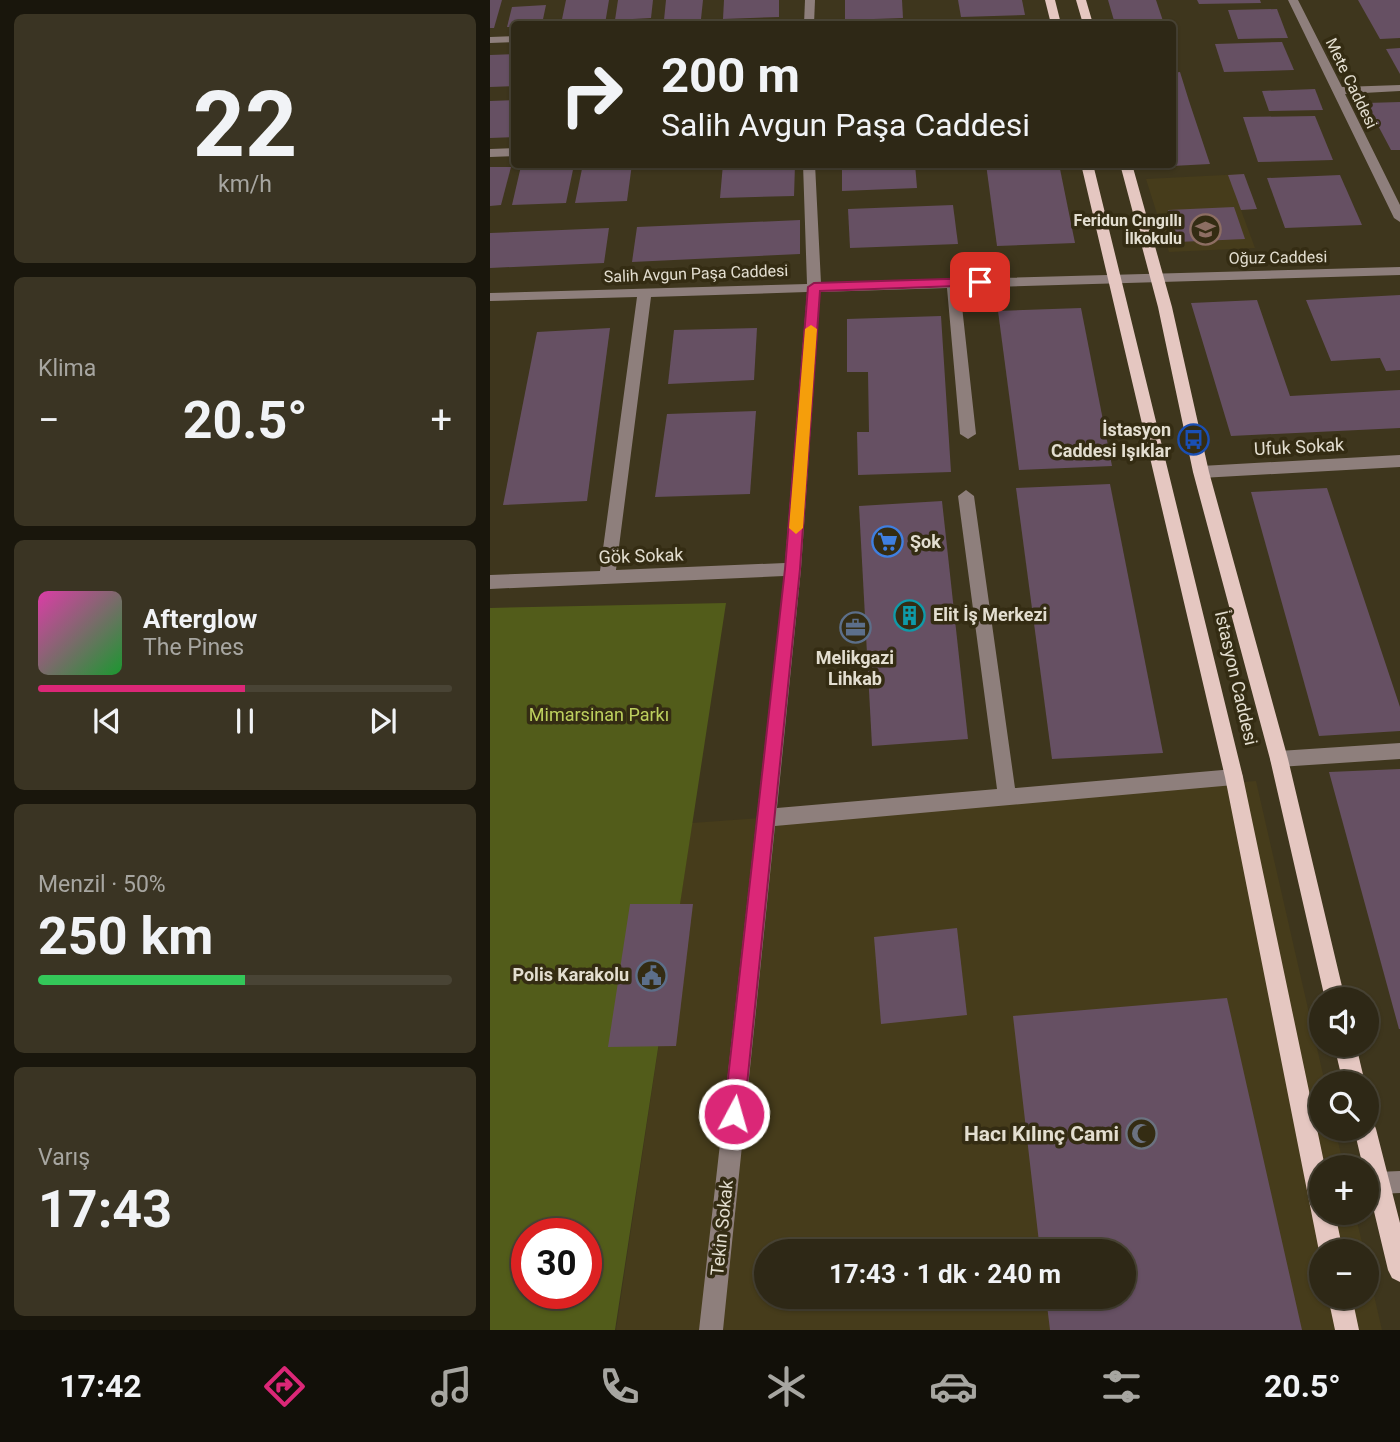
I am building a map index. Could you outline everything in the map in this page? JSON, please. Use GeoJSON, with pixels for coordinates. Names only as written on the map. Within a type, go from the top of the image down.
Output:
{"type":"FeatureCollection","features":[{"type":"Feature","properties":{"kind":"main road"},"geometry":{"type":"LineString","coordinates":[[1050,0],[1055,21]]}},
{"type":"Feature","properties":{"kind":"main road"},"geometry":{"type":"LineString","coordinates":[[1081,0],[1087,21]]}},
{"type":"Feature","properties":{"kind":"main road","name":"İstasyon Caddesi"},"geometry":{"type":"LineString","coordinates":[[1088,168],[1234,777],[1311,1155]]}},
{"type":"Feature","properties":{"kind":"main road","name":"İstasyon Caddesi"},"geometry":{"type":"LineString","coordinates":[[1127,168],[1156,277],[1200,472],[1279,759],[1332,987]]}},
{"type":"Feature","properties":{"kind":"main road"},"geometry":{"type":"LineString","coordinates":[[1370,1141],[1389,1183],[1400,1270]]}},
{"type":"Feature","properties":{"kind":"main road"},"geometry":{"type":"LineString","coordinates":[[1343,1309],[1347,1330]]}},
{"type":"Feature","properties":{"kind":"street"},"geometry":{"type":"LineString","coordinates":[[809,21],[810,0]]}},
{"type":"Feature","properties":{"kind":"street","name":"Mete Caddesi"},"geometry":{"type":"LineString","coordinates":[[1293,0],[1400,218]]}},
{"type":"Feature","properties":{"kind":"street"},"geometry":{"type":"LineString","coordinates":[[490,40],[511,39]]}},
{"type":"Feature","properties":{"kind":"street"},"geometry":{"type":"LineString","coordinates":[[1340,91],[1400,88]]}},
{"type":"Feature","properties":{"kind":"street"},"geometry":{"type":"LineString","coordinates":[[490,153],[511,152]]}},
{"type":"Feature","properties":{"kind":"street","name":"Tekin Sokak"},"geometry":{"type":"LineString","coordinates":[[711,1330],[793,569],[814,287],[809,168]]}},
{"type":"Feature","properties":{"kind":"street","name":"Oğuz Caddesi"},"geometry":{"type":"LineString","coordinates":[[1113,278],[1400,271]]}},
{"type":"Feature","properties":{"kind":"street","name":"Salih Avgun Paşa Caddesi"},"geometry":{"type":"LineString","coordinates":[[490,297],[1113,278]]}},
{"type":"Feature","properties":{"kind":"street"},"geometry":{"type":"LineString","coordinates":[[953,283],[968,434]]}},
{"type":"Feature","properties":{"kind":"street"},"geometry":{"type":"LineString","coordinates":[[607,577],[645,292]]}},
{"type":"Feature","properties":{"kind":"street","name":"Ufuk Sokak"},"geometry":{"type":"LineString","coordinates":[[1200,472],[1400,461]]}},
{"type":"Feature","properties":{"kind":"street"},"geometry":{"type":"LineString","coordinates":[[966,496],[1007,796]]}},
{"type":"Feature","properties":{"kind":"street","name":"Gök Sokak"},"geometry":{"type":"LineString","coordinates":[[490,582],[793,569]]}},
{"type":"Feature","properties":{"kind":"street"},"geometry":{"type":"LineString","coordinates":[[1279,759],[1400,751]]}},
{"type":"Feature","properties":{"kind":"street"},"geometry":{"type":"LineString","coordinates":[[765,818],[1234,777]]}},
{"type":"Feature","properties":{"kind":"shaded area","name":"Feridun Cıngıllı İlkokulu"},"geometry":{"type":"Polygon","coordinates":[[[1244,174],[1257,209],[1241,210],[1255,248],[1169,252],[1146,179],[1244,174]]]}},
{"type":"Feature","properties":{"kind":"shaded area"},"geometry":{"type":"Polygon","coordinates":[[[1256,781],[1309,1013],[1309,1057],[1319,1057],[1322,1071],[1309,1071],[1309,1141],[1338,1141],[1341,1155],[1309,1155],[1309,1225],[1358,1225],[1361,1239],[1309,1239],[1309,1309],[1377,1309],[1382,1330],[616,1330],[692,823],[1256,781]]]}},
{"type":"Feature","properties":{"kind":"green space","name":"Mimarsinan Parkı"},"geometry":{"type":"Polygon","coordinates":[[[726,603],[615,1330],[490,1330],[490,608],[726,603]]]}},
{"type":"Feature","properties":{"kind":"building"},"geometry":{"type":"Polygon","coordinates":[[[490,0],[502,0],[494,28],[490,28],[490,0]]]}},
{"type":"Feature","properties":{"kind":"building"},"geometry":{"type":"Polygon","coordinates":[[[566,0],[609,0],[606,21],[562,21],[566,0]]]}},
{"type":"Feature","properties":{"kind":"building"},"geometry":{"type":"Polygon","coordinates":[[[618,0],[653,0],[651,18],[615,20],[618,0]]]}},
{"type":"Feature","properties":{"kind":"building"},"geometry":{"type":"Polygon","coordinates":[[[666,0],[703,0],[701,19],[664,20],[666,0]]]}},
{"type":"Feature","properties":{"kind":"building"},"geometry":{"type":"Polygon","coordinates":[[[724,0],[779,0],[779,17],[723,19],[724,0]]]}},
{"type":"Feature","properties":{"kind":"building"},"geometry":{"type":"Polygon","coordinates":[[[845,0],[902,0],[903,18],[845,20],[845,0]]]}},
{"type":"Feature","properties":{"kind":"building"},"geometry":{"type":"Polygon","coordinates":[[[958,0],[1022,0],[1025,15],[961,17],[958,0]]]}},
{"type":"Feature","properties":{"kind":"building"},"geometry":{"type":"Polygon","coordinates":[[[1108,0],[1156,0],[1163,21],[1114,21],[1108,0]]]}},
{"type":"Feature","properties":{"kind":"building"},"geometry":{"type":"Polygon","coordinates":[[[1197,0],[1260,0],[1261,3],[1199,4],[1197,0]]]}},
{"type":"Feature","properties":{"kind":"building"},"geometry":{"type":"Polygon","coordinates":[[[1358,0],[1400,0],[1400,38],[1380,39],[1358,0]]]}},
{"type":"Feature","properties":{"kind":"building"},"geometry":{"type":"Polygon","coordinates":[[[546,5],[543,21],[511,21],[511,27],[507,27],[512,7],[546,5]]]}},
{"type":"Feature","properties":{"kind":"building"},"geometry":{"type":"Polygon","coordinates":[[[1277,9],[1288,38],[1238,39],[1228,10],[1277,9]]]}},
{"type":"Feature","properties":{"kind":"building"},"geometry":{"type":"Polygon","coordinates":[[[1282,42],[1294,70],[1224,72],[1215,44],[1282,42]]]}},
{"type":"Feature","properties":{"kind":"building"},"geometry":{"type":"Polygon","coordinates":[[[1400,48],[1400,74],[1386,49],[1400,48]]]}},
{"type":"Feature","properties":{"kind":"building"},"geometry":{"type":"Polygon","coordinates":[[[511,54],[511,86],[490,87],[490,55],[511,54]]]}},
{"type":"Feature","properties":{"kind":"building"},"geometry":{"type":"Polygon","coordinates":[[[1176,72],[1180,72],[1210,164],[1176,166],[1176,72]]]}},
{"type":"Feature","properties":{"kind":"building"},"geometry":{"type":"Polygon","coordinates":[[[1315,89],[1323,110],[1269,111],[1262,91],[1315,89]]]}},
{"type":"Feature","properties":{"kind":"building"},"geometry":{"type":"Polygon","coordinates":[[[511,100],[511,137],[490,138],[490,101],[511,100]]]}},
{"type":"Feature","properties":{"kind":"building"},"geometry":{"type":"Polygon","coordinates":[[[1400,102],[1400,150],[1391,150],[1366,103],[1400,102]]]}},
{"type":"Feature","properties":{"kind":"building"},"geometry":{"type":"Polygon","coordinates":[[[1315,116],[1333,160],[1258,162],[1243,117],[1315,116]]]}},
{"type":"Feature","properties":{"kind":"building"},"geometry":{"type":"Polygon","coordinates":[[[490,167],[511,167],[501,205],[490,206],[490,167]]]}},
{"type":"Feature","properties":{"kind":"building"},"geometry":{"type":"Polygon","coordinates":[[[521,168],[573,168],[566,203],[512,205],[521,168]]]}},
{"type":"Feature","properties":{"kind":"building"},"geometry":{"type":"Polygon","coordinates":[[[582,168],[631,168],[627,201],[575,203],[582,168]]]}},
{"type":"Feature","properties":{"kind":"building"},"geometry":{"type":"Polygon","coordinates":[[[723,168],[795,168],[794,196],[720,198],[723,168]]]}},
{"type":"Feature","properties":{"kind":"building"},"geometry":{"type":"Polygon","coordinates":[[[842,168],[915,168],[917,188],[842,191],[842,168]]]}},
{"type":"Feature","properties":{"kind":"building"},"geometry":{"type":"Polygon","coordinates":[[[987,168],[1060,168],[1075,243],[997,246],[987,168]]]}},
{"type":"Feature","properties":{"kind":"building"},"geometry":{"type":"Polygon","coordinates":[[[1244,174],[1257,209],[1241,210],[1228,175],[1244,174]]]}},
{"type":"Feature","properties":{"kind":"building"},"geometry":{"type":"Polygon","coordinates":[[[1340,175],[1362,225],[1285,228],[1267,178],[1340,175]]]}},
{"type":"Feature","properties":{"kind":"building"},"geometry":{"type":"Polygon","coordinates":[[[953,205],[958,244],[850,248],[848,209],[953,205]]]}},
{"type":"Feature","properties":{"kind":"building"},"geometry":{"type":"Polygon","coordinates":[[[1234,207],[1245,239],[1178,242],[1168,210],[1234,207]]]}},
{"type":"Feature","properties":{"kind":"building"},"geometry":{"type":"Polygon","coordinates":[[[800,220],[800,254],[632,262],[637,227],[800,220]]]}},
{"type":"Feature","properties":{"kind":"building"},"geometry":{"type":"Polygon","coordinates":[[[609,228],[604,263],[490,268],[490,233],[609,228]]]}},
{"type":"Feature","properties":{"kind":"building"},"geometry":{"type":"Polygon","coordinates":[[[1400,295],[1400,370],[1386,371],[1380,358],[1331,361],[1306,300],[1400,295]]]}},
{"type":"Feature","properties":{"kind":"building"},"geometry":{"type":"Polygon","coordinates":[[[1257,300],[1290,396],[1400,390],[1400,428],[1231,436],[1191,303],[1257,300]]]}},
{"type":"Feature","properties":{"kind":"building"},"geometry":{"type":"Polygon","coordinates":[[[1081,308],[1112,466],[1019,470],[998,311],[1081,308]]]}},
{"type":"Feature","properties":{"kind":"building"},"geometry":{"type":"Polygon","coordinates":[[[941,316],[951,472],[858,475],[857,432],[869,432],[868,372],[847,372],[847,319],[941,316]]]}},
{"type":"Feature","properties":{"kind":"building"},"geometry":{"type":"Polygon","coordinates":[[[610,328],[587,501],[503,505],[537,332],[610,328]]]}},
{"type":"Feature","properties":{"kind":"building"},"geometry":{"type":"Polygon","coordinates":[[[757,328],[754,380],[668,384],[674,330],[757,328]]]}},
{"type":"Feature","properties":{"kind":"building"},"geometry":{"type":"Polygon","coordinates":[[[756,411],[750,494],[655,497],[667,414],[756,411]]]}},
{"type":"Feature","properties":{"kind":"building"},"geometry":{"type":"Polygon","coordinates":[[[1110,484],[1163,753],[1052,759],[1016,488],[1110,484]]]}},
{"type":"Feature","properties":{"kind":"building"},"geometry":{"type":"Polygon","coordinates":[[[1327,488],[1400,707],[1400,731],[1319,736],[1251,492],[1327,488]]]}},
{"type":"Feature","properties":{"kind":"building"},"geometry":{"type":"Polygon","coordinates":[[[942,501],[968,739],[872,746],[859,506],[942,501]]]}},
{"type":"Feature","properties":{"kind":"building"},"geometry":{"type":"Polygon","coordinates":[[[1400,769],[1400,1029],[1399,1029],[1329,772],[1400,769]]]}},
{"type":"Feature","properties":{"kind":"building","name":"Polis Karakolu"},"geometry":{"type":"Polygon","coordinates":[[[630,904],[693,904],[676,1046],[608,1047],[630,904]]]}},
{"type":"Feature","properties":{"kind":"building"},"geometry":{"type":"Polygon","coordinates":[[[957,928],[967,1015],[881,1024],[874,937],[957,928]]]}},
{"type":"Feature","properties":{"kind":"building","name":"Hacı Kılınç Cami"},"geometry":{"type":"Polygon","coordinates":[[[1227,998],[1302,1330],[1050,1330],[1047,1309],[1136,1309],[1136,1239],[1039,1239],[1013,1016],[1227,998]]]}},
{"type":"Feature","properties":{"kind":"slow traffic"},"geometry":{"type":"LineString","coordinates":[[796,528],[811,329]]}},
{"type":"Feature","properties":{"kind":"place","name":"Feridun Cıngıllı İlkokulu"},"geometry":{"type":"Point","coordinates":[1205,229]}},
{"type":"Feature","properties":{"kind":"place","name":"İstasyon Caddesi Işıklar"},"geometry":{"type":"Point","coordinates":[1194,440]}},
{"type":"Feature","properties":{"kind":"place","name":"Şok"},"geometry":{"type":"Point","coordinates":[887,542]}},
{"type":"Feature","properties":{"kind":"place","name":"Elit İş Merkezi"},"geometry":{"type":"Point","coordinates":[910,615]}},
{"type":"Feature","properties":{"kind":"place","name":"Melikgazi Lihkab"},"geometry":{"type":"Point","coordinates":[855,628]}},
{"type":"Feature","properties":{"kind":"place","name":"Polis Karakolu"},"geometry":{"type":"Point","coordinates":[652,975]}},
{"type":"Feature","properties":{"kind":"place","name":"Hacı Kılınç Cami"},"geometry":{"type":"Point","coordinates":[1142,1134]}},
{"type":"Feature","properties":{"kind":"route"},"geometry":{"type":"LineString","coordinates":[[734,1114],[793,569],[814,287],[980,282]]}}]}
